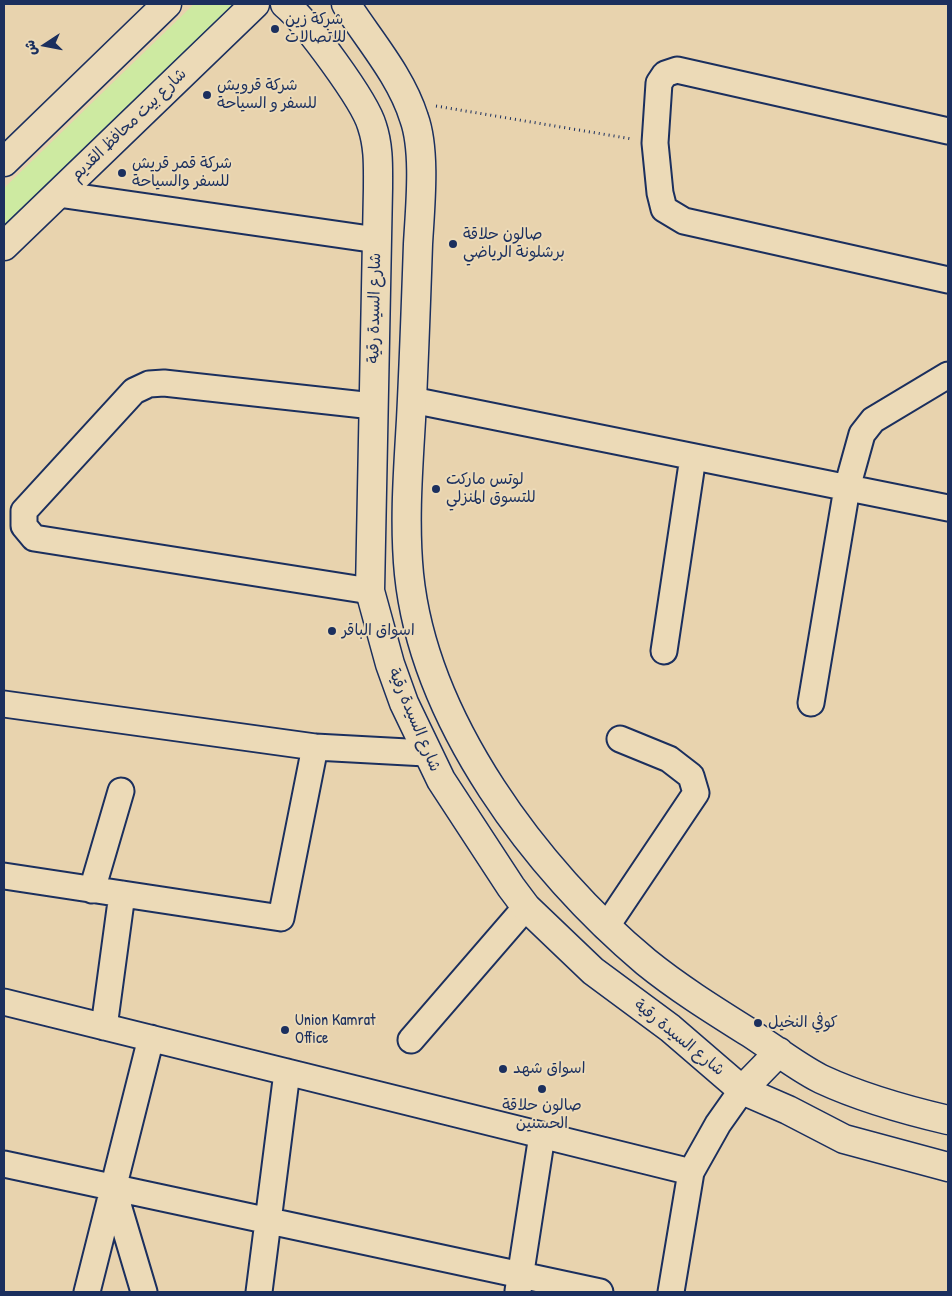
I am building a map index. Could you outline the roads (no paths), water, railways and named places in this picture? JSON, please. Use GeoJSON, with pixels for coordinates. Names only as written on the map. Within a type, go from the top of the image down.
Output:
{"type":"FeatureCollection","features":[{"type":"Feature","properties":{"kind":"main road"},"geometry":{"type":"LineString","coordinates":[[9,152],[167,4]]}},
{"type":"Feature","properties":{"kind":"main road","name":"شارع بيت محافظ القديم"},"geometry":{"type":"LineString","coordinates":[[4,246],[255,4]]}},
{"type":"Feature","properties":{"kind":"main road","name":"شارع السيدة رقية"},"geometry":{"type":"LineString","coordinates":[[285,4],[298,16],[356,96],[372,124],[378,151],[370,590],[404,704],[426,752],[457,807],[526,907],[593,971],[670,1028],[742,1090],[788,1110],[844,1139],[948,1167]]}},
{"type":"Feature","properties":{"kind":"main road"},"geometry":{"type":"LineString","coordinates":[[346,4],[408,101],[420,145],[419,233],[406,514],[409,575],[420,628],[442,694],[464,740],[527,840],[558,877],[606,927],[649,964],[818,1077],[866,1097],[948,1120]]}},
{"type":"Feature","properties":{"kind":"main road"},"geometry":{"type":"LineString","coordinates":[[742,1090],[779,1052]]}},
{"type":"Feature","properties":{"kind":"street"},"geometry":{"type":"LineString","coordinates":[[948,131],[677,70],[665,74],[659,83],[655,143],[660,193],[664,209],[684,221],[948,280]]}},
{"type":"Feature","properties":{"kind":"street"},"geometry":{"type":"LineString","coordinates":[[58,194],[377,240]]}},
{"type":"Feature","properties":{"kind":"street"},"geometry":{"type":"LineString","coordinates":[[811,703],[847,488],[862,434],[873,420],[948,376]]}},
{"type":"Feature","properties":{"kind":"street"},"geometry":{"type":"LineString","coordinates":[[370,590],[34,538],[24,526],[24,511],[134,391],[149,384],[164,383],[373,406]]}},
{"type":"Feature","properties":{"kind":"street"},"geometry":{"type":"LineString","coordinates":[[412,400],[948,508]]}},
{"type":"Feature","properties":{"kind":"street"},"geometry":{"type":"LineString","coordinates":[[664,651],[693,457]]}},
{"type":"Feature","properties":{"kind":"street"},"geometry":{"type":"LineString","coordinates":[[4,704],[314,747],[426,752]]}},
{"type":"Feature","properties":{"kind":"street"},"geometry":{"type":"LineString","coordinates":[[606,927],[696,793],[691,776],[669,759],[620,739]]}},
{"type":"Feature","properties":{"kind":"street"},"geometry":{"type":"LineString","coordinates":[[4,876],[281,918],[314,747]]}},
{"type":"Feature","properties":{"kind":"street"},"geometry":{"type":"LineString","coordinates":[[92,890],[121,791]]}},
{"type":"Feature","properties":{"kind":"street"},"geometry":{"type":"LineString","coordinates":[[104,1027],[122,894]]}},
{"type":"Feature","properties":{"kind":"street"},"geometry":{"type":"LineString","coordinates":[[411,1040],[526,907]]}},
{"type":"Feature","properties":{"kind":"street"},"geometry":{"type":"LineString","coordinates":[[4,1002],[691,1172]]}},
{"type":"Feature","properties":{"kind":"street"},"geometry":{"type":"LineString","coordinates":[[87,1292],[151,1038]]}},
{"type":"Feature","properties":{"kind":"street"},"geometry":{"type":"LineString","coordinates":[[259,1292],[287,1072]]}},
{"type":"Feature","properties":{"kind":"street"},"geometry":{"type":"LineString","coordinates":[[671,1292],[691,1172],[718,1124],[742,1090]]}},
{"type":"Feature","properties":{"kind":"street"},"geometry":{"type":"LineString","coordinates":[[519,1284],[542,1135]]}},
{"type":"Feature","properties":{"kind":"street"},"geometry":{"type":"LineString","coordinates":[[5,1167],[269,1221],[519,1284],[600,1292]]}},
{"type":"Feature","properties":{"kind":"street"},"geometry":{"type":"LineString","coordinates":[[113,1188],[144,1292]]}},
{"type":"Feature","properties":{"kind":"place","name":"شركة زين للاتصالات"},"geometry":{"type":"Point","coordinates":[275,29]}},
{"type":"Feature","properties":{"kind":"place","name":"شركة قرويش للسفر و السياحة"},"geometry":{"type":"Point","coordinates":[207,95]}},
{"type":"Feature","properties":{"kind":"place","name":"شركة قمر قريش للسفر والسياحة"},"geometry":{"type":"Point","coordinates":[122,173]}},
{"type":"Feature","properties":{"kind":"place","name":"صالون حلاقة برشلونة الرياضي"},"geometry":{"type":"Point","coordinates":[453,244]}},
{"type":"Feature","properties":{"kind":"place","name":"لوتس ماركت للتسوق المنزلي"},"geometry":{"type":"Point","coordinates":[436,489]}},
{"type":"Feature","properties":{"kind":"place","name":"اسواق الباقر"},"geometry":{"type":"Point","coordinates":[332,631]}},
{"type":"Feature","properties":{"kind":"place","name":"كوفي النخيل"},"geometry":{"type":"Point","coordinates":[758,1023]}},
{"type":"Feature","properties":{"kind":"place","name":"Union Kamrat Office"},"geometry":{"type":"Point","coordinates":[285,1030]}},
{"type":"Feature","properties":{"kind":"place","name":"اسواق شهد"},"geometry":{"type":"Point","coordinates":[503,1069]}},
{"type":"Feature","properties":{"kind":"place","name":"صالون حلاقة الحسنين"},"geometry":{"type":"Point","coordinates":[542,1089]}}]}
